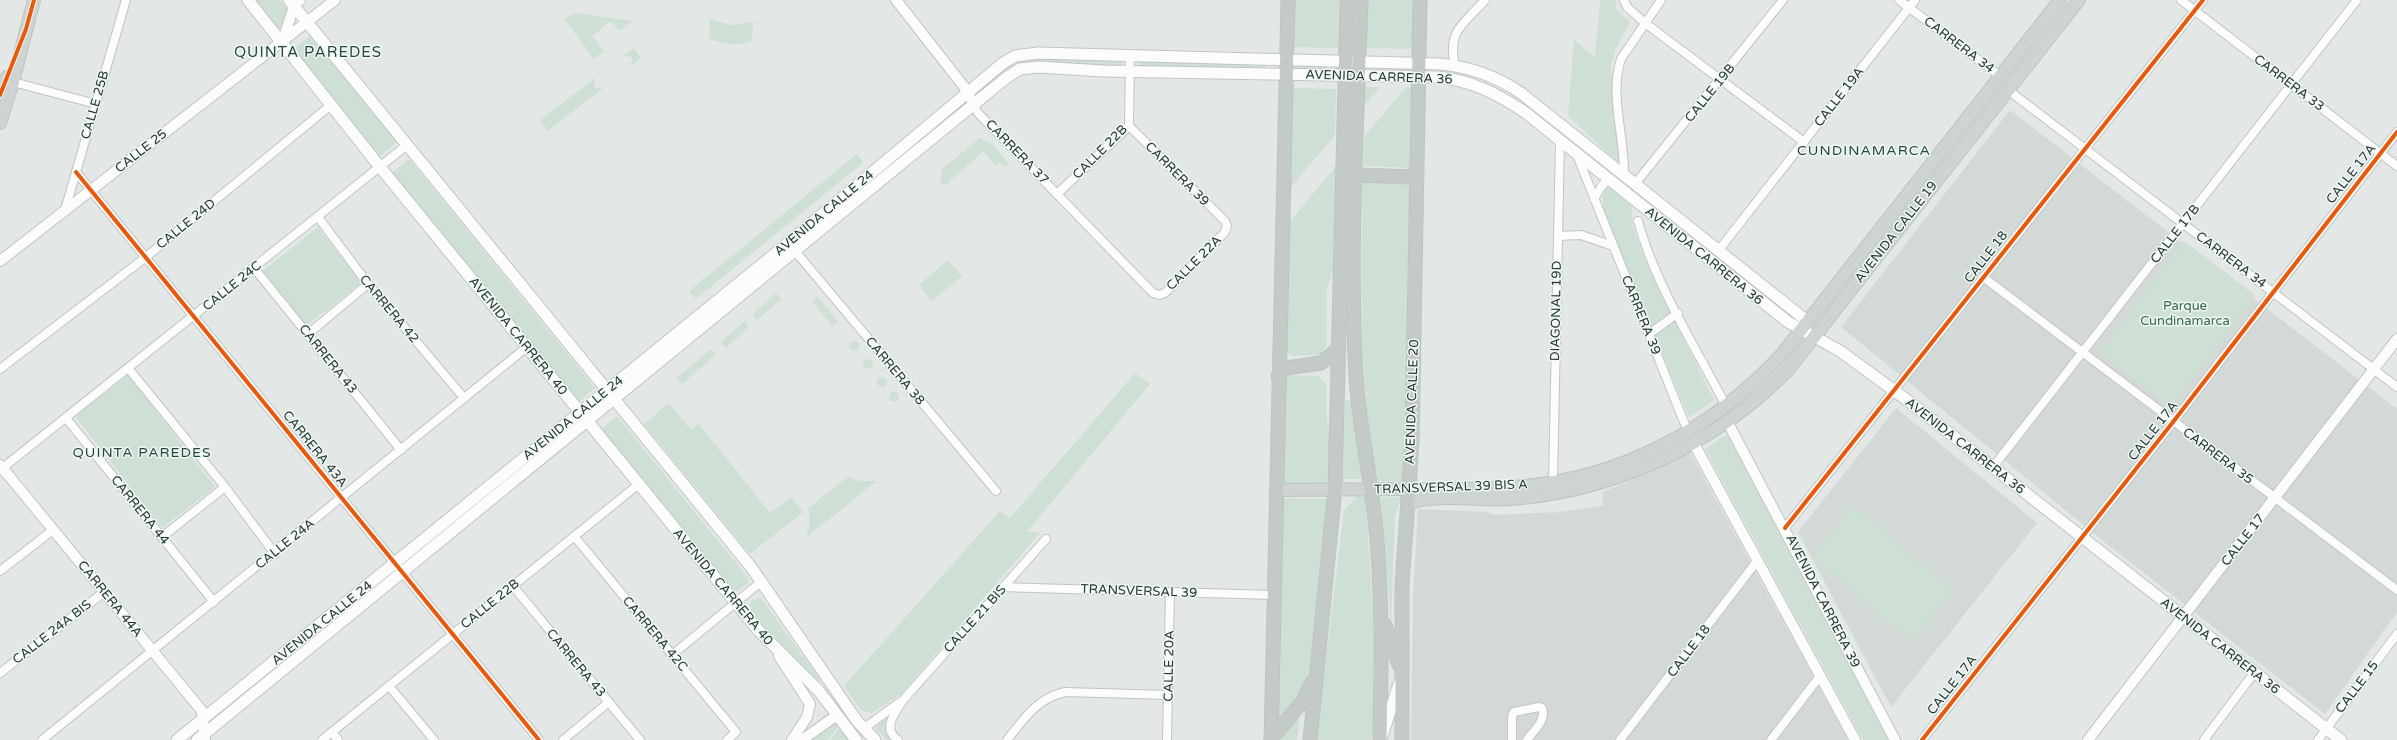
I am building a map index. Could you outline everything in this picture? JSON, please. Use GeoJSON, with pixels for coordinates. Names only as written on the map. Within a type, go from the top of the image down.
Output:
{"type":"FeatureCollection","features":[{"type":"Feature","properties":{"kind":"highway"},"geometry":{"type":"LineString","coordinates":[[1271,739],[1278,376],[1288,0]]}},
{"type":"Feature","properties":{"kind":"highway"},"geometry":{"type":"LineString","coordinates":[[1310,740],[1336,490],[1347,0]]}},
{"type":"Feature","properties":{"kind":"highway"},"geometry":{"type":"LineString","coordinates":[[1361,0],[1355,175],[1356,378],[1378,552],[1381,613],[1380,740]]}},
{"type":"Feature","properties":{"kind":"highway","name":"AVENIDA CALLE 20"},"geometry":{"type":"LineString","coordinates":[[1402,740],[1402,579],[1409,489],[1420,0]]}},
{"type":"Feature","properties":{"kind":"highway"},"geometry":{"type":"LineString","coordinates":[[1355,175],[1417,177]]}},
{"type":"Feature","properties":{"kind":"highway"},"geometry":{"type":"LineString","coordinates":[[1278,376],[1286,368],[1321,363],[1338,348]]}},
{"type":"Feature","properties":{"kind":"highway"},"geometry":{"type":"LineString","coordinates":[[1381,613],[1402,674]]}},
{"type":"Feature","properties":{"kind":"highway"},"geometry":{"type":"LineString","coordinates":[[1271,739],[1303,701],[1317,669]]}},
{"type":"Feature","properties":{"kind":"main road"},"geometry":{"type":"LineString","coordinates":[[0,123],[13,82],[34,0]]}},
{"type":"Feature","properties":{"kind":"main road","name":"AVENIDA CARRERA 40"},"geometry":{"type":"LineString","coordinates":[[248,0],[380,167],[638,484],[776,651],[819,692],[852,737]]}},
{"type":"Feature","properties":{"kind":"main road","name":"AVENIDA CALLE 19"},"geometry":{"type":"LineString","coordinates":[[1690,437],[1774,362],[1804,326],[2060,0]]}},
{"type":"Feature","properties":{"kind":"main road","name":"AVENIDA CALLE 19"},"geometry":{"type":"LineString","coordinates":[[1690,437],[1728,421],[1780,377],[1814,337],[2079,0]]}},
{"type":"Feature","properties":{"kind":"main road"},"geometry":{"type":"LineString","coordinates":[[294,2],[307,22],[762,582],[863,729],[874,740]]}},
{"type":"Feature","properties":{"kind":"main road"},"geometry":{"type":"LineString","coordinates":[[0,95],[26,29]]}},
{"type":"Feature","properties":{"kind":"main road","name":"AVENIDA CARRERA 36"},"geometry":{"type":"LineString","coordinates":[[968,93],[1003,63],[1015,56],[1038,53],[1287,60],[1345,69],[1359,76],[1454,66],[1481,72],[1508,85],[1624,175],[1718,251],[1804,326],[1814,337],[1840,350],[2082,536],[2341,740]]}},
{"type":"Feature","properties":{"kind":"main road","name":"AVENIDA CARRERA 36"},"geometry":{"type":"LineString","coordinates":[[974,104],[1012,73],[1027,68],[1286,74],[1345,69],[1359,62],[1419,70],[1486,89],[1526,113],[1612,182],[1804,326]]}},
{"type":"Feature","properties":{"kind":"main road","name":"AVENIDA CALLE 24"},"geometry":{"type":"LineString","coordinates":[[202,738],[580,412],[788,244],[968,93]]}},
{"type":"Feature","properties":{"kind":"main road","name":"AVENIDA CALLE 24"},"geometry":{"type":"LineString","coordinates":[[177,740],[588,422],[974,104]]}},
{"type":"Feature","properties":{"kind":"main road"},"geometry":{"type":"LineString","coordinates":[[1612,182],[1624,175]]}},
{"type":"Feature","properties":{"kind":"main road","name":"TRANSVERSAL 39 BIS A"},"geometry":{"type":"LineString","coordinates":[[1276,490],[1513,487],[1553,482],[1613,467],[1660,447],[1690,437]]}},
{"type":"Feature","properties":{"kind":"main road","name":"TRANSVERSAL 39 BIS A"},"geometry":{"type":"LineString","coordinates":[[1408,504],[1423,499],[1511,499],[1587,487],[1634,471],[1690,437]]}},
{"type":"Feature","properties":{"kind":"main road"},"geometry":{"type":"LineString","coordinates":[[1380,740],[1402,674]]}},
{"type":"Feature","properties":{"kind":"street","name":"CALLE 25B"},"geometry":{"type":"LineString","coordinates":[[65,210],[126,0]]}},
{"type":"Feature","properties":{"kind":"street","name":"CALLE 25"},"geometry":{"type":"LineString","coordinates":[[0,261],[336,0]]}},
{"type":"Feature","properties":{"kind":"street","name":"CARRERA 37"},"geometry":{"type":"LineString","coordinates":[[896,0],[968,93],[978,113],[1153,292]]}},
{"type":"Feature","properties":{"kind":"street"},"geometry":{"type":"LineString","coordinates":[[1454,66],[1451,48],[1454,36],[1486,0]]}},
{"type":"Feature","properties":{"kind":"street"},"geometry":{"type":"LineString","coordinates":[[1624,175],[1617,80],[1621,59],[1661,0]]}},
{"type":"Feature","properties":{"kind":"street","name":"CALLE 19B"},"geometry":{"type":"LineString","coordinates":[[1635,184],[1721,79],[1783,0]]}},
{"type":"Feature","properties":{"kind":"street","name":"CARRERA 34"},"geometry":{"type":"LineString","coordinates":[[1899,0],[2000,76]]}},
{"type":"Feature","properties":{"kind":"street","name":"CALLE 19A"},"geometry":{"type":"LineString","coordinates":[[1718,251],[1915,0]]}},
{"type":"Feature","properties":{"kind":"street","name":"CARRERA 33"},"geometry":{"type":"LineString","coordinates":[[2181,0],[2397,166]]}},
{"type":"Feature","properties":{"kind":"street","name":"CALLE 18"},"geometry":{"type":"LineString","coordinates":[[1785,528],[2203,0]]}},
{"type":"Feature","properties":{"kind":"street","name":"CALLE 17B"},"geometry":{"type":"LineString","coordinates":[[1993,467],[2357,0]]}},
{"type":"Feature","properties":{"kind":"street"},"geometry":{"type":"LineString","coordinates":[[282,43],[294,2]]}},
{"type":"Feature","properties":{"kind":"street"},"geometry":{"type":"LineString","coordinates":[[1626,4],[1645,23],[1804,142]]}},
{"type":"Feature","properties":{"kind":"street","name":"CALLE 22B"},"geometry":{"type":"LineString","coordinates":[[1058,194],[1129,126],[1130,56]]}},
{"type":"Feature","properties":{"kind":"street"},"geometry":{"type":"LineString","coordinates":[[13,82],[96,104]]}},
{"type":"Feature","properties":{"kind":"street","name":"CARRERA 34"},"geometry":{"type":"LineString","coordinates":[[2008,90],[2397,387]]}},
{"type":"Feature","properties":{"kind":"street","name":"CALLE 24D"},"geometry":{"type":"LineString","coordinates":[[0,369],[146,257],[331,105]]}},
{"type":"Feature","properties":{"kind":"street","name":"CARRERA 39"},"geometry":{"type":"LineString","coordinates":[[1129,126],[1225,221]]}},
{"type":"Feature","properties":{"kind":"street","name":"CALLE 17A"},"geometry":{"type":"LineString","coordinates":[[1922,740],[2173,422],[2397,132]]}},
{"type":"Feature","properties":{"kind":"street","name":"DIAGONAL 19D"},"geometry":{"type":"LineString","coordinates":[[1553,482],[1560,140]]}},
{"type":"Feature","properties":{"kind":"street","name":"CALLE 24C"},"geometry":{"type":"LineString","coordinates":[[1,468],[66,418],[407,145]]}},
{"type":"Feature","properties":{"kind":"street","name":"CARRERA 39"},"geometry":{"type":"LineString","coordinates":[[1577,154],[1690,437]]}},
{"type":"Feature","properties":{"kind":"street","name":"CARRERA 43A"},"geometry":{"type":"LineString","coordinates":[[76,172],[539,740]]}},
{"type":"Feature","properties":{"kind":"street"},"geometry":{"type":"LineString","coordinates":[[1594,199],[1600,187],[1612,182]]}},
{"type":"Feature","properties":{"kind":"street","name":"CARRERA 42"},"geometry":{"type":"LineString","coordinates":[[318,217],[368,284],[464,398]]}},
{"type":"Feature","properties":{"kind":"street","name":"CALLE 22A"},"geometry":{"type":"LineString","coordinates":[[1153,292],[1159,295],[1165,293],[1225,232],[1227,226],[1225,221]]}},
{"type":"Feature","properties":{"kind":"street"},"geometry":{"type":"LineString","coordinates":[[1638,221],[1645,245],[1726,406]]}},
{"type":"Feature","properties":{"kind":"street"},"geometry":{"type":"LineString","coordinates":[[1558,236],[1581,235],[1613,246]]}},
{"type":"Feature","properties":{"kind":"street","name":"CARRERA 38"},"geometry":{"type":"LineString","coordinates":[[795,251],[996,491]]}},
{"type":"Feature","properties":{"kind":"street","name":"CARRERA 43"},"geometry":{"type":"LineString","coordinates":[[254,268],[401,450]]}},
{"type":"Feature","properties":{"kind":"street","name":"CARRERA 35"},"geometry":{"type":"LineString","coordinates":[[1983,277],[2397,590]]}},
{"type":"Feature","properties":{"kind":"street"},"geometry":{"type":"LineString","coordinates":[[308,334],[368,284]]}},
{"type":"Feature","properties":{"kind":"street"},"geometry":{"type":"LineString","coordinates":[[1649,334],[1678,313]]}},
{"type":"Feature","properties":{"kind":"street","name":"CALLE 17"},"geometry":{"type":"LineString","coordinates":[[2091,739],[2397,339]]}},
{"type":"Feature","properties":{"kind":"street","name":"CALLE 24A"},"geometry":{"type":"LineString","coordinates":[[42,740],[275,554],[527,347]]}},
{"type":"Feature","properties":{"kind":"street"},"geometry":{"type":"LineString","coordinates":[[128,368],[225,487],[275,554]]}},
{"type":"Feature","properties":{"kind":"street","name":"CARRERA 44"},"geometry":{"type":"LineString","coordinates":[[66,418],[214,602]]}},
{"type":"Feature","properties":{"kind":"street","name":"AVENIDA CARRERA 39"},"geometry":{"type":"LineString","coordinates":[[1728,421],[1895,740]]}},
{"type":"Feature","properties":{"kind":"street"},"geometry":{"type":"LineString","coordinates":[[1690,437],[1855,740]]}},
{"type":"Feature","properties":{"kind":"street","name":"CARRERA 44A"},"geometry":{"type":"LineString","coordinates":[[1,468],[202,711],[202,738]]}},
{"type":"Feature","properties":{"kind":"street","name":"CALLE 22B"},"geometry":{"type":"LineString","coordinates":[[322,740],[638,484]]}},
{"type":"Feature","properties":{"kind":"street"},"geometry":{"type":"LineString","coordinates":[[162,537],[225,487]]}},
{"type":"Feature","properties":{"kind":"street"},"geometry":{"type":"LineString","coordinates":[[0,571],[53,530]]}},
{"type":"Feature","properties":{"kind":"street","name":"CARRERA 42C"},"geometry":{"type":"LineString","coordinates":[[574,536],[736,732],[727,740]]}},
{"type":"Feature","properties":{"kind":"street","name":"CALLE 21 BIS"},"geometry":{"type":"LineString","coordinates":[[863,729],[904,699],[1046,539]]}},
{"type":"Feature","properties":{"kind":"street","name":"CALLE 18"},"geometry":{"type":"LineString","coordinates":[[1620,740],[1757,561]]}},
{"type":"Feature","properties":{"kind":"street"},"geometry":{"type":"LineString","coordinates":[[672,655],[762,582]]}},
{"type":"Feature","properties":{"kind":"street","name":"CARRERA 43"},"geometry":{"type":"LineString","coordinates":[[512,586],[640,740]]}},
{"type":"Feature","properties":{"kind":"street","name":"TRANSVERSAL 39"},"geometry":{"type":"LineString","coordinates":[[1004,587],[1274,595]]}},
{"type":"Feature","properties":{"kind":"street","name":"CALLE 24A BIS"},"geometry":{"type":"LineString","coordinates":[[0,673],[104,592]]}},
{"type":"Feature","properties":{"kind":"street","name":"CALLE 20A"},"geometry":{"type":"LineString","coordinates":[[1167,740],[1170,592]]}},
{"type":"Feature","properties":{"kind":"street","name":"CALLE 15"},"geometry":{"type":"LineString","coordinates":[[2318,740],[2397,634]]}},
{"type":"Feature","properties":{"kind":"street"},"geometry":{"type":"LineString","coordinates":[[776,651],[810,704],[809,714],[792,740]]}},
{"type":"Feature","properties":{"kind":"street"},"geometry":{"type":"LineString","coordinates":[[2204,740],[2254,673]]}},
{"type":"Feature","properties":{"kind":"street"},"geometry":{"type":"LineString","coordinates":[[1771,740],[1820,676]]}},
{"type":"Feature","properties":{"kind":"street"},"geometry":{"type":"LineString","coordinates":[[389,686],[434,740]]}},
{"type":"Feature","properties":{"kind":"street"},"geometry":{"type":"LineString","coordinates":[[1007,740],[1034,707],[1048,697],[1065,692],[1168,695]]}},
{"type":"Feature","properties":{"kind":"street","name":"CALLE 21 BIS"},"geometry":{"type":"LineString","coordinates":[[898,740],[890,730],[890,724],[904,699]]}},
{"type":"Feature","properties":{"kind":"street"},"geometry":{"type":"LineString","coordinates":[[563,740],[609,702]]}},
{"type":"Feature","properties":{"kind":"street"},"geometry":{"type":"LineString","coordinates":[[1512,740],[1512,717],[1514,712],[1539,707],[1542,708],[1544,713],[1542,720],[1527,740]]}},
{"type":"Feature","properties":{"kind":"street"},"geometry":{"type":"LineString","coordinates":[[802,740],[837,715]]}},
{"type":"Feature","properties":{"kind":"street"},"geometry":{"type":"LineString","coordinates":[[332,732],[338,740]]}},
{"type":"Feature","properties":{"kind":"shaded area"},"geometry":{"type":"Polygon","coordinates":[[[2010,110],[2397,409],[2397,612],[2325,714],[2107,544],[1841,327],[2010,110]]]}},
{"type":"Feature","properties":{"kind":"shaded area"},"geometry":{"type":"Polygon","coordinates":[[[1896,408],[2037,523],[1891,707],[1798,532],[1896,408]]]}},
{"type":"Feature","properties":{"kind":"shaded area"},"geometry":{"type":"Polygon","coordinates":[[[1685,453],[1691,454],[1848,740],[1411,740],[1413,594],[1418,509],[1487,512],[1492,515],[1560,512],[1603,506],[1603,492],[1643,475],[1685,453]]]}},
{"type":"Feature","properties":{"kind":"green space"},"geometry":{"type":"Polygon","coordinates":[[[253,0],[280,0],[287,8],[283,25],[277,30],[253,0]]]}},
{"type":"Feature","properties":{"kind":"green space"},"geometry":{"type":"Polygon","coordinates":[[[1293,0],[1339,0],[1338,48],[1292,47],[1293,0]]]}},
{"type":"Feature","properties":{"kind":"green space"},"geometry":{"type":"Polygon","coordinates":[[[1368,0],[1414,0],[1414,49],[1367,48],[1368,0]]]}},
{"type":"Feature","properties":{"kind":"green space"},"geometry":{"type":"Polygon","coordinates":[[[1600,0],[1616,0],[1616,9],[1630,22],[1616,48],[1611,66],[1619,163],[1568,116],[1574,40],[1595,57],[1600,0]]]}},
{"type":"Feature","properties":{"kind":"green space"},"geometry":{"type":"Polygon","coordinates":[[[575,13],[632,21],[619,31],[611,21],[592,36],[604,51],[594,59],[565,20],[575,13]]]}},
{"type":"Feature","properties":{"kind":"green space"},"geometry":{"type":"Polygon","coordinates":[[[710,19],[731,25],[753,22],[752,41],[741,44],[730,44],[709,38],[710,19]]]}},
{"type":"Feature","properties":{"kind":"green space"},"geometry":{"type":"Polygon","coordinates":[[[311,35],[397,142],[379,157],[294,49],[311,35]]]}},
{"type":"Feature","properties":{"kind":"green space"},"geometry":{"type":"Polygon","coordinates":[[[634,48],[641,58],[631,66],[632,57],[623,56],[634,48]]]}},
{"type":"Feature","properties":{"kind":"green space"},"geometry":{"type":"Polygon","coordinates":[[[1038,58],[1123,61],[1122,67],[1041,63],[985,90],[982,88],[1012,65],[1038,58]]]}},
{"type":"Feature","properties":{"kind":"green space"},"geometry":{"type":"Polygon","coordinates":[[[1139,61],[1265,64],[1265,69],[1139,66],[1139,61]]]}},
{"type":"Feature","properties":{"kind":"green space"},"geometry":{"type":"Polygon","coordinates":[[[1293,64],[1327,65],[1327,71],[1293,71],[1293,64]]]}},
{"type":"Feature","properties":{"kind":"green space"},"geometry":{"type":"Polygon","coordinates":[[[595,78],[594,87],[603,88],[548,131],[540,120],[595,78]]]}},
{"type":"Feature","properties":{"kind":"green space"},"geometry":{"type":"Polygon","coordinates":[[[1365,87],[1381,87],[1365,104],[1365,87]]]}},
{"type":"Feature","properties":{"kind":"green space"},"geometry":{"type":"Polygon","coordinates":[[[1406,87],[1413,88],[1411,168],[1363,166],[1364,137],[1406,87]]]}},
{"type":"Feature","properties":{"kind":"green space"},"geometry":{"type":"Polygon","coordinates":[[[1293,88],[1336,89],[1335,135],[1290,188],[1293,88]]]}},
{"type":"Feature","properties":{"kind":"green space"},"geometry":{"type":"Polygon","coordinates":[[[980,138],[993,145],[1009,164],[1004,167],[999,162],[995,165],[983,151],[946,185],[941,185],[941,170],[980,138]]]}},
{"type":"Feature","properties":{"kind":"green space"},"geometry":{"type":"Polygon","coordinates":[[[857,154],[864,162],[696,299],[689,291],[857,154]]]}},
{"type":"Feature","properties":{"kind":"green space"},"geometry":{"type":"Polygon","coordinates":[[[409,159],[595,388],[578,402],[392,173],[409,159]]]}},
{"type":"Feature","properties":{"kind":"green space"},"geometry":{"type":"Polygon","coordinates":[[[1336,166],[1335,264],[1327,288],[1327,346],[1319,355],[1292,356],[1287,353],[1285,347],[1288,224],[1336,166]]]}},
{"type":"Feature","properties":{"kind":"green space"},"geometry":{"type":"Polygon","coordinates":[[[1362,182],[1410,183],[1406,482],[1378,481],[1371,444],[1362,332],[1362,182]]]}},
{"type":"Feature","properties":{"kind":"green space"},"geometry":{"type":"Polygon","coordinates":[[[1609,185],[1631,202],[1633,228],[1647,265],[1714,400],[1689,417],[1605,216],[1603,196],[1609,185]]]}},
{"type":"Feature","properties":{"kind":"green space"},"geometry":{"type":"Polygon","coordinates":[[[318,227],[361,283],[306,326],[263,271],[318,227]]]}},
{"type":"Feature","properties":{"kind":"green space","name":"Parque Cundinamarca"},"geometry":{"type":"Polygon","coordinates":[[[2184,241],[2255,295],[2171,407],[2100,353],[2184,241]]]}},
{"type":"Feature","properties":{"kind":"green space"},"geometry":{"type":"Polygon","coordinates":[[[948,260],[962,276],[932,301],[919,285],[948,260]]]}},
{"type":"Feature","properties":{"kind":"green space"},"geometry":{"type":"Polygon","coordinates":[[[776,293],[781,299],[757,320],[753,314],[776,293]]]}},
{"type":"Feature","properties":{"kind":"green space"},"geometry":{"type":"Polygon","coordinates":[[[818,297],[838,322],[832,326],[812,301],[818,297]]]}},
{"type":"Feature","properties":{"kind":"green space"},"geometry":{"type":"Polygon","coordinates":[[[745,321],[749,327],[726,348],[721,342],[745,321]]]}},
{"type":"Feature","properties":{"kind":"green space"},"geometry":{"type":"Polygon","coordinates":[[[854,341],[859,346],[854,351],[849,346],[854,341]]]}},
{"type":"Feature","properties":{"kind":"green space"},"geometry":{"type":"Polygon","coordinates":[[[711,349],[715,355],[682,384],[677,378],[711,349]]]}},
{"type":"Feature","properties":{"kind":"green space"},"geometry":{"type":"Polygon","coordinates":[[[866,359],[870,359],[873,364],[870,369],[866,369],[863,366],[863,362],[866,359]]]}},
{"type":"Feature","properties":{"kind":"green space"},"geometry":{"type":"Polygon","coordinates":[[[1135,373],[1150,384],[1027,532],[1040,533],[902,693],[872,713],[861,710],[844,686],[1000,511],[1010,518],[1135,373]]]}},
{"type":"Feature","properties":{"kind":"green space"},"geometry":{"type":"Polygon","coordinates":[[[128,375],[215,487],[162,528],[75,416],[128,375]]]}},
{"type":"Feature","properties":{"kind":"green space"},"geometry":{"type":"Polygon","coordinates":[[[1289,375],[1317,376],[1326,383],[1327,422],[1331,435],[1328,483],[1283,483],[1285,378],[1289,375]]]}},
{"type":"Feature","properties":{"kind":"green space"},"geometry":{"type":"Polygon","coordinates":[[[882,377],[887,382],[882,387],[877,382],[882,377]]]}},
{"type":"Feature","properties":{"kind":"green space"},"geometry":{"type":"Polygon","coordinates":[[[894,392],[899,397],[894,402],[889,397],[894,392]]]}},
{"type":"Feature","properties":{"kind":"green space"},"geometry":{"type":"Polygon","coordinates":[[[1345,400],[1352,400],[1362,479],[1343,479],[1345,400]]]}},
{"type":"Feature","properties":{"kind":"green space"},"geometry":{"type":"Polygon","coordinates":[[[669,403],[691,430],[699,424],[770,513],[791,497],[803,512],[750,554],[644,424],[669,403]]]}},
{"type":"Feature","properties":{"kind":"green space"},"geometry":{"type":"Polygon","coordinates":[[[617,416],[749,579],[748,583],[737,591],[733,591],[602,429],[617,416]]]}},
{"type":"Feature","properties":{"kind":"green space"},"geometry":{"type":"Polygon","coordinates":[[[1727,434],[1888,740],[1863,740],[1705,449],[1727,434]]]}},
{"type":"Feature","properties":{"kind":"green space"},"geometry":{"type":"Polygon","coordinates":[[[848,477],[861,481],[877,481],[806,538],[810,521],[808,508],[848,477]]]}},
{"type":"Feature","properties":{"kind":"green space"},"geometry":{"type":"Polygon","coordinates":[[[1365,494],[1373,611],[1373,732],[1371,740],[1316,740],[1344,511],[1356,497],[1365,494]]]}},
{"type":"Feature","properties":{"kind":"green space"},"geometry":{"type":"Polygon","coordinates":[[[1401,497],[1395,516],[1391,624],[1381,498],[1401,497]]]}},
{"type":"Feature","properties":{"kind":"green space"},"geometry":{"type":"Polygon","coordinates":[[[1282,498],[1328,499],[1309,673],[1301,693],[1293,705],[1276,719],[1282,498]]]}},
{"type":"Feature","properties":{"kind":"green space"},"geometry":{"type":"Polygon","coordinates":[[[1854,506],[1953,591],[1911,641],[1812,556],[1854,506]]]}},
{"type":"Feature","properties":{"kind":"green space"},"geometry":{"type":"Polygon","coordinates":[[[760,597],[821,681],[818,683],[801,668],[777,644],[757,619],[751,609],[751,602],[760,597]]]}},
{"type":"Feature","properties":{"kind":"green space"},"geometry":{"type":"Polygon","coordinates":[[[896,710],[889,721],[893,740],[887,740],[874,728],[896,710]]]}},
{"type":"Feature","properties":{"kind":"green space"},"geometry":{"type":"Polygon","coordinates":[[[1300,714],[1297,740],[1279,740],[1300,714]]]}},
{"type":"Feature","properties":{"kind":"green space"},"geometry":{"type":"Polygon","coordinates":[[[829,723],[836,723],[839,726],[827,740],[810,740],[829,723]]]}},
{"type":"Feature","properties":{"kind":"green space"},"geometry":{"type":"Polygon","coordinates":[[[840,728],[848,736],[848,740],[830,740],[840,728]]]}},
{"type":"Feature","properties":{"kind":"cycle path"},"geometry":{"type":"LineString","coordinates":[[0,95],[26,29],[34,0]]}},
{"type":"Feature","properties":{"kind":"cycle path"},"geometry":{"type":"LineString","coordinates":[[1785,528],[2203,0]]}},
{"type":"Feature","properties":{"kind":"cycle path"},"geometry":{"type":"LineString","coordinates":[[1922,740],[2173,422],[2397,132]]}},
{"type":"Feature","properties":{"kind":"cycle path"},"geometry":{"type":"LineString","coordinates":[[76,172],[539,740]]}},
{"type":"Feature","properties":{"kind":"district","name":"QUINTA PAREDES"},"geometry":{"type":"Point","coordinates":[308,52]}},
{"type":"Feature","properties":{"kind":"district","name":"CUNDINAMARCA"},"geometry":{"type":"Point","coordinates":[1864,150]}},
{"type":"Feature","properties":{"kind":"district","name":"QUINTA PAREDES"},"geometry":{"type":"Point","coordinates":[142,452]}}]}
